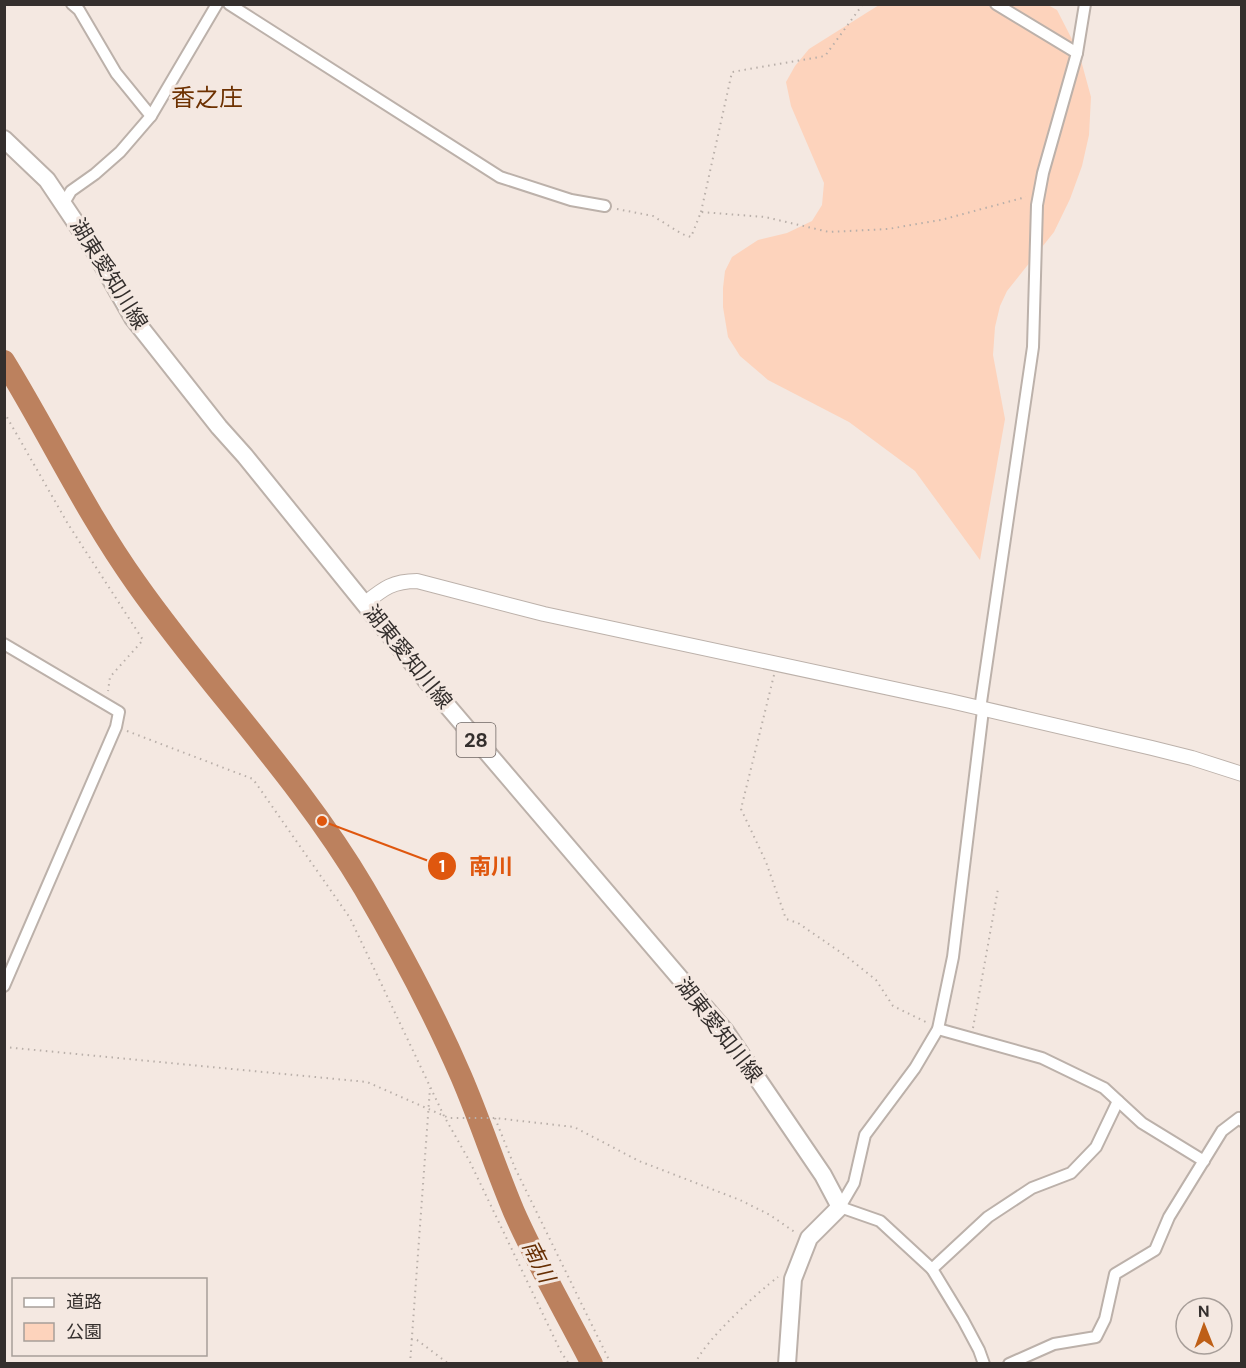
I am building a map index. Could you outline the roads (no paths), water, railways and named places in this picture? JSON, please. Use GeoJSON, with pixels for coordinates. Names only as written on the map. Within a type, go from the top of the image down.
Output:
{"type":"FeatureCollection","features":[{"type":"Feature","properties":{"kind":"main road","name":"湖東愛知川線"},"geometry":{"type":"LineString","coordinates":[[4,140],[47,180],[64,203],[133,318],[219,428],[245,456],[364,604],[550,828],[725,1031],[823,1174],[840,1207]]}},
{"type":"Feature","properties":{"kind":"main road"},"geometry":{"type":"LineString","coordinates":[[787,1364],[793,1279],[809,1238],[840,1207]]}},
{"type":"Feature","properties":{"kind":"street"},"geometry":{"type":"LineString","coordinates":[[72,4],[79,10],[116,73],[151,116]]}},
{"type":"Feature","properties":{"kind":"street"},"geometry":{"type":"LineString","coordinates":[[64,203],[71,191],[120,152],[151,116],[217,4]]}},
{"type":"Feature","properties":{"kind":"street"},"geometry":{"type":"LineString","coordinates":[[229,4],[500,177],[571,200],[605,206]]}},
{"type":"Feature","properties":{"kind":"street"},"geometry":{"type":"LineString","coordinates":[[996,4],[1077,53]]}},
{"type":"Feature","properties":{"kind":"street"},"geometry":{"type":"LineString","coordinates":[[984,1364],[980,1350],[932,1269],[880,1221],[840,1207],[854,1183],[865,1135],[915,1068],[938,1029],[953,957],[981,710],[1033,347],[1036,220],[1039,195],[1077,53],[1085,4]]}},
{"type":"Feature","properties":{"kind":"street"},"geometry":{"type":"LineString","coordinates":[[364,604],[395,583],[417,581],[544,614],[1152,748],[1242,774]]}},
{"type":"Feature","properties":{"kind":"street"},"geometry":{"type":"LineString","coordinates":[[4,644],[119,712],[116,727],[4,986]]}},
{"type":"Feature","properties":{"kind":"street"},"geometry":{"type":"LineString","coordinates":[[938,1029],[1042,1058],[1104,1088],[1142,1124],[1204,1161]]}},
{"type":"Feature","properties":{"kind":"street"},"geometry":{"type":"LineString","coordinates":[[932,1269],[988,1217],[1032,1188],[1071,1173],[1096,1147],[1118,1101]]}},
{"type":"Feature","properties":{"kind":"street"},"geometry":{"type":"LineString","coordinates":[[1009,1364],[1054,1344],[1096,1337],[1105,1318],[1115,1274],[1155,1250],[1168,1217],[1222,1131],[1239,1118],[1242,1121]]}},
{"type":"Feature","properties":{"kind":"waterway","name":"南川"},"geometry":{"type":"LineString","coordinates":[[4,361],[84,501],[136,583],[193,659],[283,771],[339,848],[364,888],[439,1028],[468,1093],[514,1212],[592,1364]]}},
{"type":"Feature","properties":{"kind":"place","name":"南川"},"geometry":{"type":"Point","coordinates":[322,821]}},
{"type":"Feature","properties":{"kind":"district","name":"香之庄"},"geometry":{"type":"Point","coordinates":[207,98]}}]}
